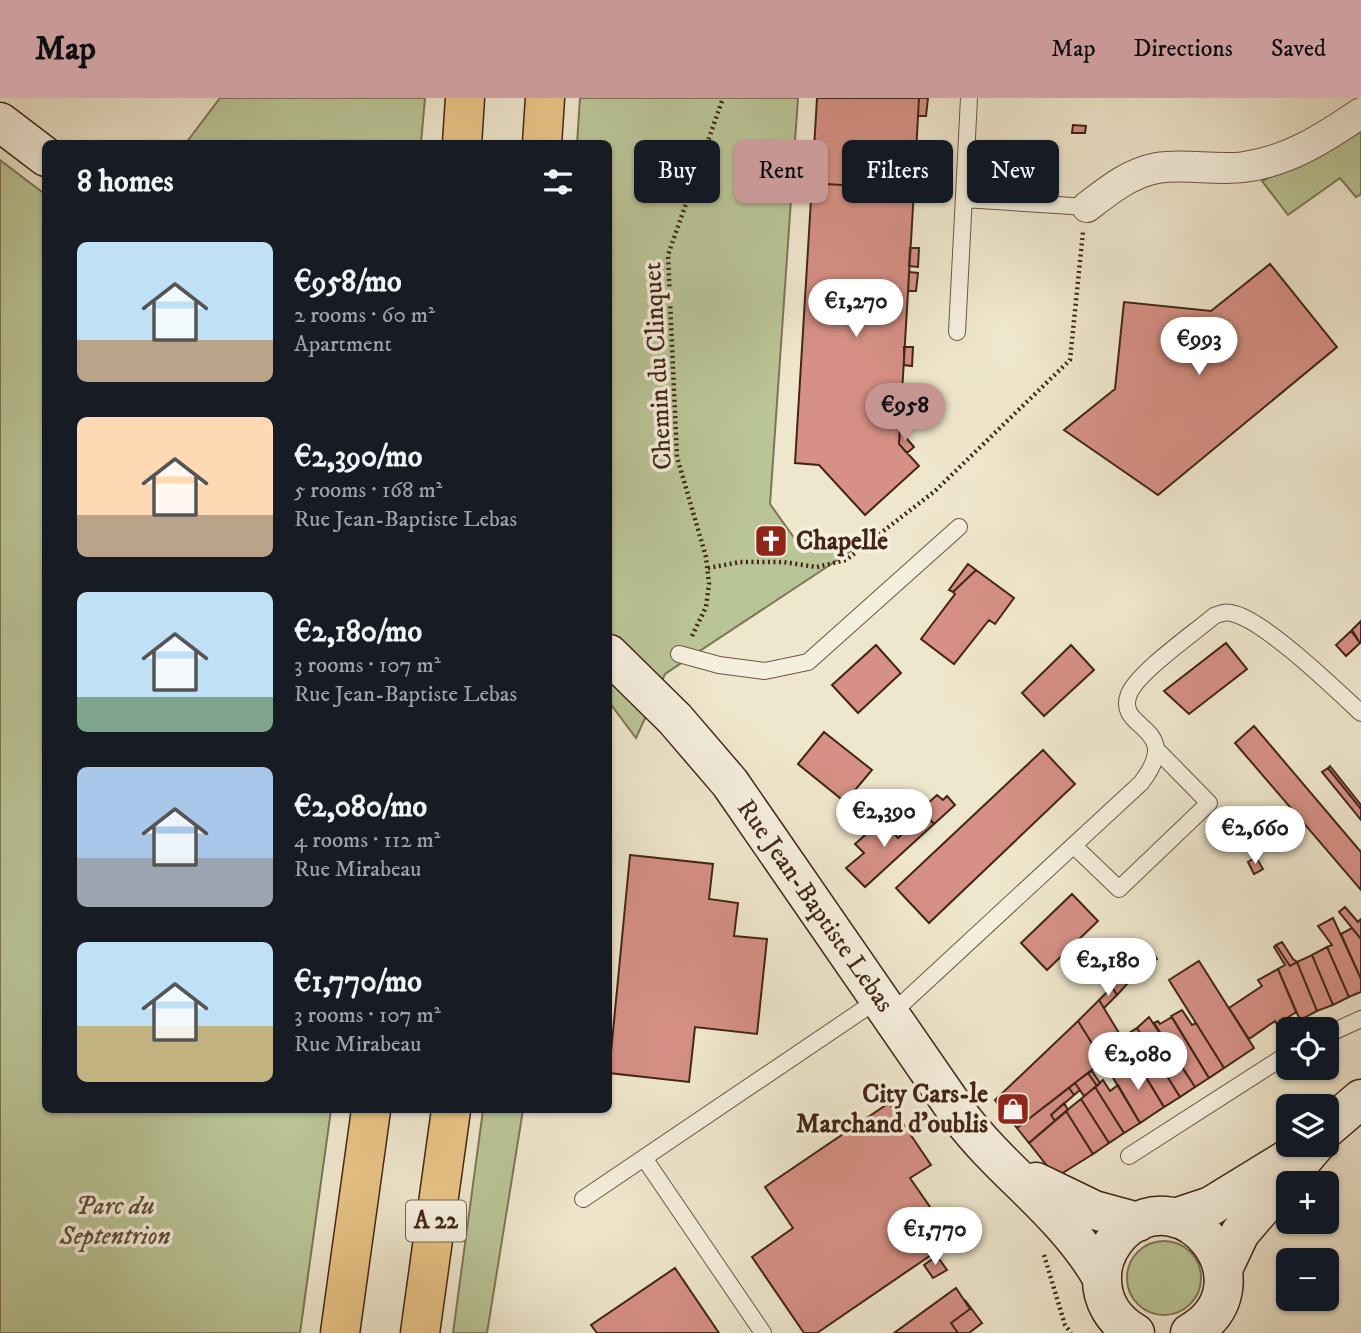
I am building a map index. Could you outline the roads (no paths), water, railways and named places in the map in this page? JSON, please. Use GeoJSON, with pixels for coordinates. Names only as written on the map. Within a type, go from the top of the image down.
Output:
{"type":"FeatureCollection","features":[{"type":"Feature","properties":{"kind":"highway"},"geometry":{"type":"LineString","coordinates":[[462,140],[465,98]]}},
{"type":"Feature","properties":{"kind":"highway"},"geometry":{"type":"LineString","coordinates":[[542,140],[545,98]]}},
{"type":"Feature","properties":{"kind":"highway"},"geometry":{"type":"LineString","coordinates":[[340,1333],[371,1113]]}},
{"type":"Feature","properties":{"kind":"highway","name":"A 22"},"geometry":{"type":"LineString","coordinates":[[420,1333],[451,1113]]}},
{"type":"Feature","properties":{"kind":"main road"},"geometry":{"type":"LineString","coordinates":[[0,122],[42,154]]}},
{"type":"Feature","properties":{"kind":"main road","name":"Rue Jean-Baptiste Lebas"},"geometry":{"type":"LineString","coordinates":[[612,657],[675,719],[730,783],[971,1130],[1066,1225],[1101,1278],[1111,1311],[1135,1333]]}},
{"type":"Feature","properties":{"kind":"main road"},"geometry":{"type":"LineString","coordinates":[[1101,1278],[1112,1245],[1126,1229],[1219,1202],[1287,1157]]}},
{"type":"Feature","properties":{"kind":"main road"},"geometry":{"type":"LineString","coordinates":[[1223,1269],[1240,1233],[1305,1157]]}},
{"type":"Feature","properties":{"kind":"main road"},"geometry":{"type":"LineString","coordinates":[[1009,1170],[1094,1210],[1196,1227],[1207,1236],[1219,1255],[1223,1269],[1223,1290],[1207,1325]]}},
{"type":"Feature","properties":{"kind":"street"},"geometry":{"type":"LineString","coordinates":[[1087,207],[1130,176],[1159,167],[1246,167],[1285,156],[1323,139],[1361,113]]}},
{"type":"Feature","properties":{"kind":"lane"},"geometry":{"type":"LineString","coordinates":[[957,332],[969,98]]}},
{"type":"Feature","properties":{"kind":"lane"},"geometry":{"type":"LineString","coordinates":[[964,199],[1087,207]]}},
{"type":"Feature","properties":{"kind":"lane"},"geometry":{"type":"LineString","coordinates":[[679,654],[750,670],[780,670],[808,662],[959,527]]}},
{"type":"Feature","properties":{"kind":"lane"},"geometry":{"type":"LineString","coordinates":[[1074,846],[1119,889],[1209,803],[1158,752],[1155,744],[1129,713],[1128,695],[1138,680],[1214,616],[1224,612],[1244,618],[1361,713]]}},
{"type":"Feature","properties":{"kind":"lane"},"geometry":{"type":"LineString","coordinates":[[583,1199],[885,1007],[1074,846],[1141,783],[1154,766],[1158,752]]}},
{"type":"Feature","properties":{"kind":"lane"},"geometry":{"type":"LineString","coordinates":[[1339,1029],[1361,1018]]}},
{"type":"Feature","properties":{"kind":"lane"},"geometry":{"type":"LineString","coordinates":[[1129,1156],[1276,1062]]}},
{"type":"Feature","properties":{"kind":"lane"},"geometry":{"type":"LineString","coordinates":[[645,1158],[763,1333]]}},
{"type":"Feature","properties":{"kind":"place","name":"Chapelle"},"geometry":{"type":"Point","coordinates":[771,541]}},
{"type":"Feature","properties":{"kind":"place","name":"City Cars-le Marchand d'oublis"},"geometry":{"type":"Point","coordinates":[1013,1109]}},
{"type":"Feature","properties":{"kind":"park label","name":"Parc du Septentrion"},"geometry":{"type":"Point","coordinates":[115,1221]}}]}
